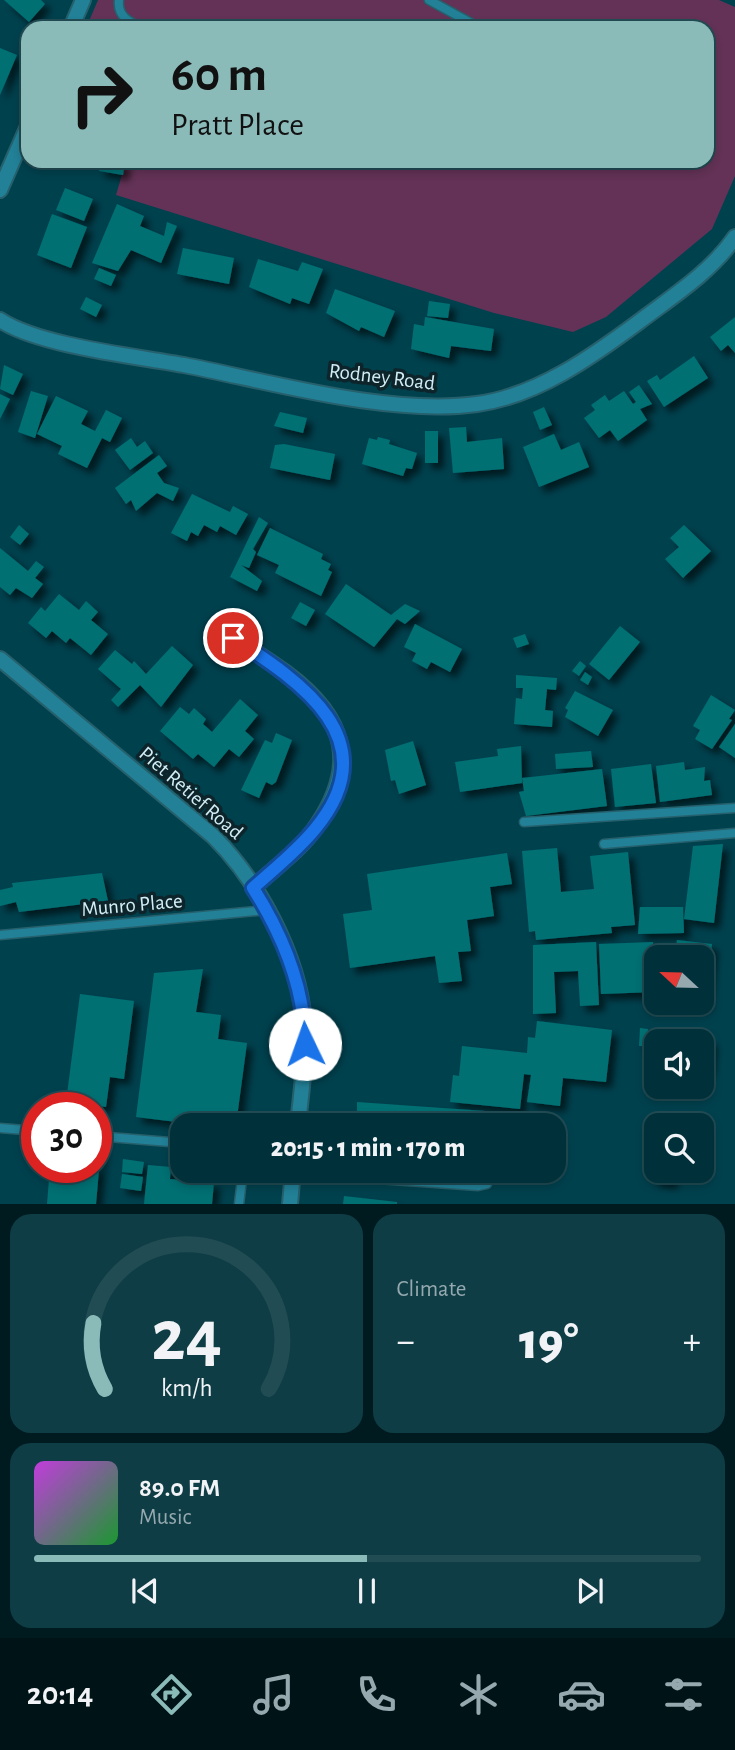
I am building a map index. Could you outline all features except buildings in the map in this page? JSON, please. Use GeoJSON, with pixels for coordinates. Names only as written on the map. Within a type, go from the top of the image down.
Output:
{"type":"FeatureCollection","features":[{"type":"Feature","properties":{"kind":"street"},"geometry":{"type":"LineString","coordinates":[[74,21],[83,0]]}},
{"type":"Feature","properties":{"kind":"street"},"geometry":{"type":"LineString","coordinates":[[0,190],[21,142]]}},
{"type":"Feature","properties":{"kind":"street","name":"Rodney Road"},"geometry":{"type":"LineString","coordinates":[[0,320],[17,330],[81,346],[383,403],[435,407],[479,404],[555,377],[606,346],[700,275],[735,237]]}},
{"type":"Feature","properties":{"kind":"street"},"geometry":{"type":"LineString","coordinates":[[218,631],[265,659],[306,689],[339,733],[342,751],[338,789],[317,827],[253,888]]}},
{"type":"Feature","properties":{"kind":"street","name":"Piet Retief Road"},"geometry":{"type":"LineString","coordinates":[[0,659],[213,836],[228,852],[253,888],[267,910],[286,955],[302,1006],[305,1044],[299,1113]]}},
{"type":"Feature","properties":{"kind":"street"},"geometry":{"type":"LineString","coordinates":[[290,1204],[292,1183]]}},
{"type":"Feature","properties":{"kind":"lane"},"geometry":{"type":"LineString","coordinates":[[119,0],[121,14],[128,21]]}},
{"type":"Feature","properties":{"kind":"lane"},"geometry":{"type":"LineString","coordinates":[[429,0],[467,21]]}},
{"type":"Feature","properties":{"kind":"lane"},"geometry":{"type":"LineString","coordinates":[[524,822],[735,808]]}},
{"type":"Feature","properties":{"kind":"lane"},"geometry":{"type":"LineString","coordinates":[[604,844],[735,833]]}},
{"type":"Feature","properties":{"kind":"lane","name":"Munro Place"},"geometry":{"type":"LineString","coordinates":[[0,936],[267,910]]}},
{"type":"Feature","properties":{"kind":"lane"},"geometry":{"type":"LineString","coordinates":[[0,1128],[21,1130]]}},
{"type":"Feature","properties":{"kind":"lane"},"geometry":{"type":"LineString","coordinates":[[112,1137],[170,1142]]}},
{"type":"Feature","properties":{"kind":"lane"},"geometry":{"type":"LineString","coordinates":[[242,1183],[239,1204],[248,1204]]}},
{"type":"Feature","properties":{"kind":"lane"},"geometry":{"type":"LineString","coordinates":[[438,1183],[478,1186],[487,1183]]}},
{"type":"Feature","properties":{"kind":"shaded area"},"geometry":{"type":"Polygon","coordinates":[[[98,0],[719,0],[735,7],[735,176],[712,229],[606,317],[573,332],[494,313],[116,195],[124,168],[714,168],[714,21],[89,21],[98,0]]]}},
{"type":"Feature","properties":{"kind":"route"},"geometry":{"type":"LineString","coordinates":[[233,638],[306,689],[320,704],[339,733],[342,768],[338,789],[317,827],[253,888],[267,910],[297,986],[305,1025],[305,1044]]}}]}
